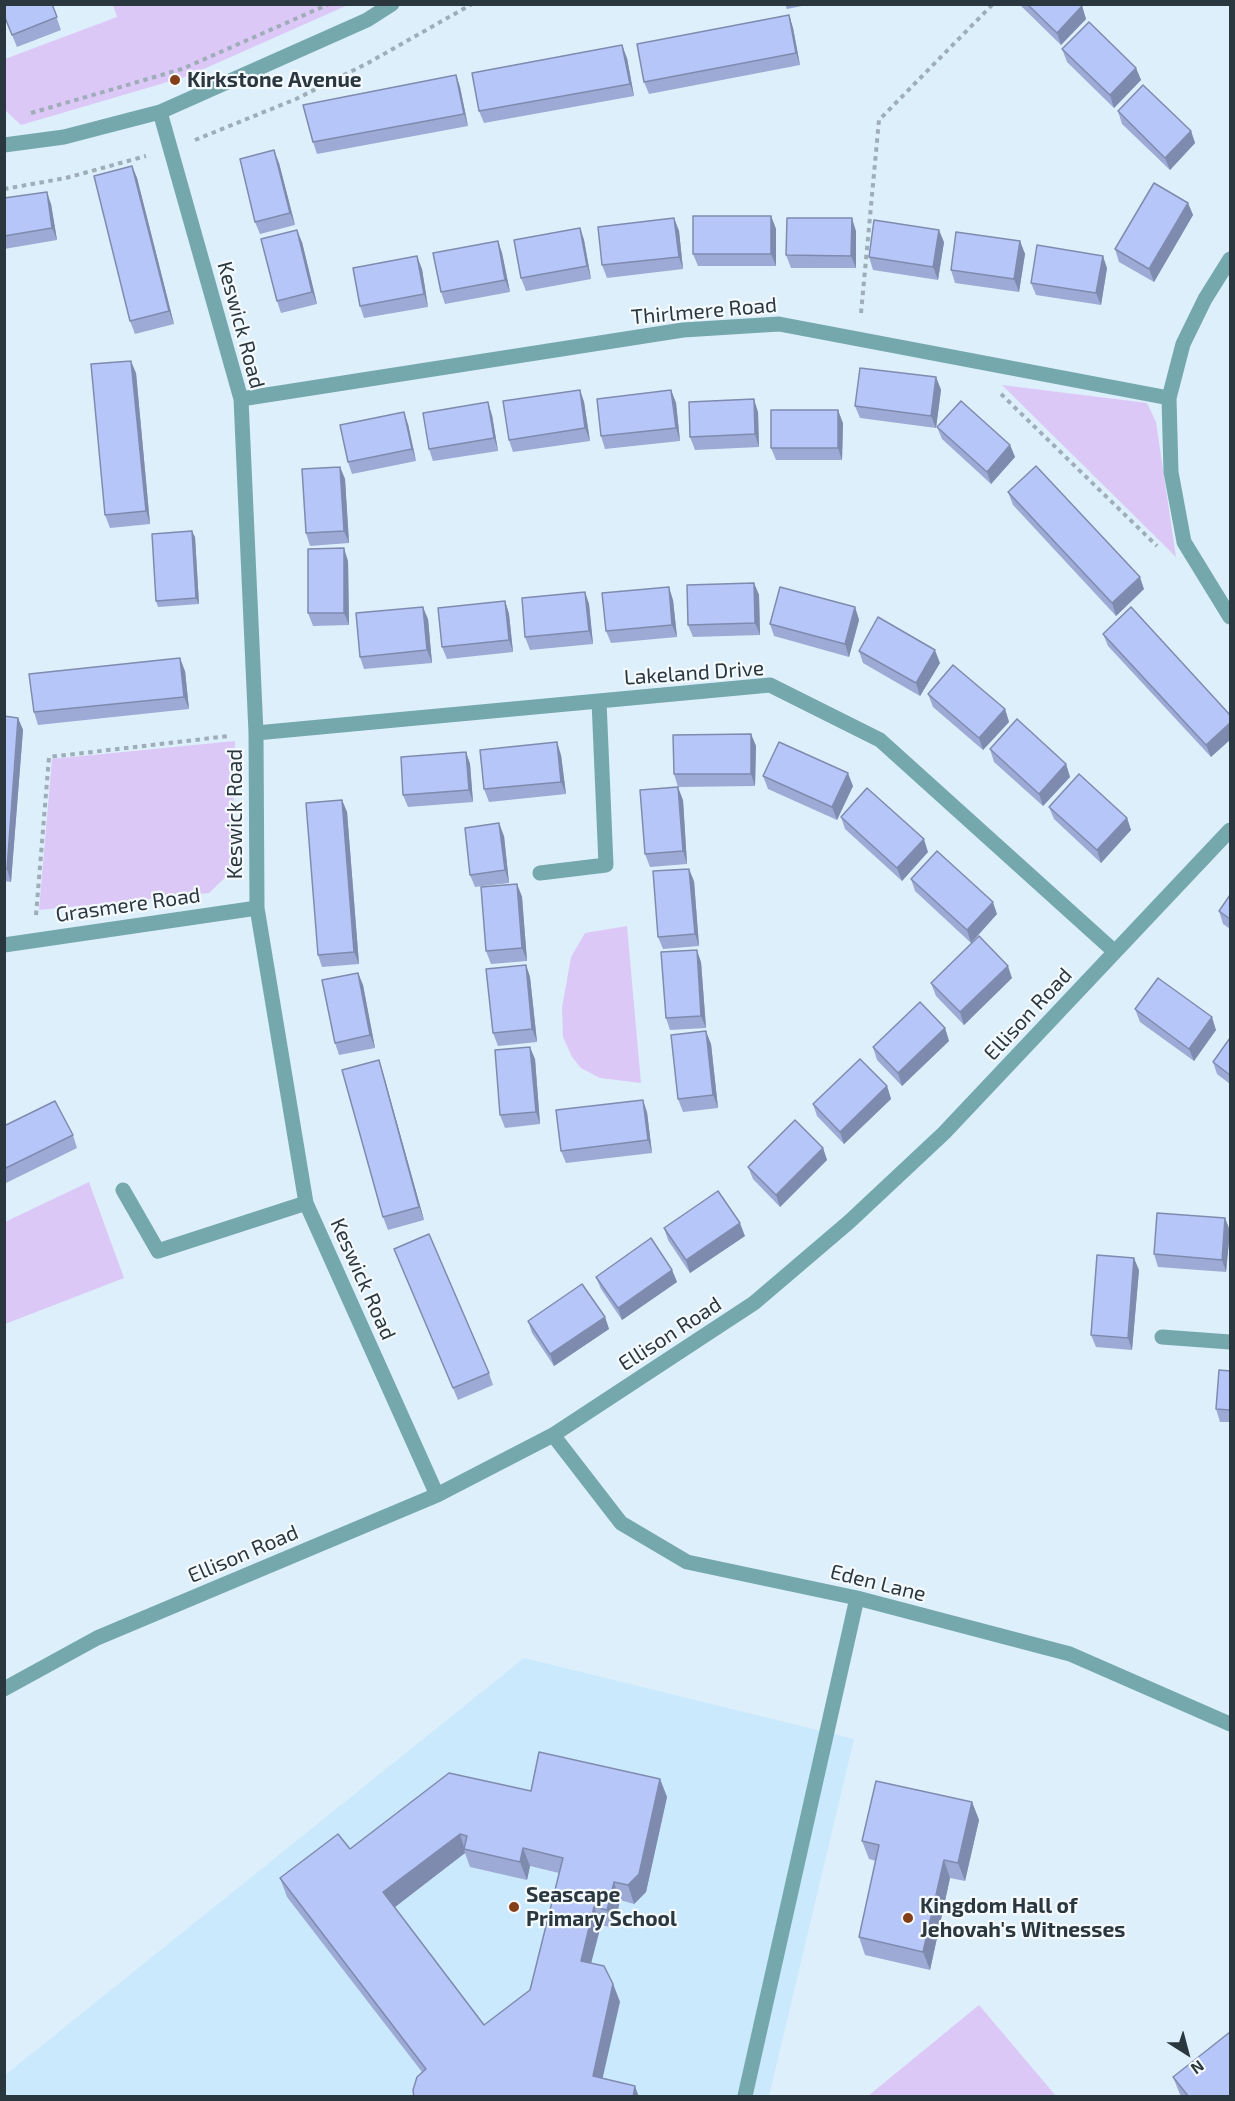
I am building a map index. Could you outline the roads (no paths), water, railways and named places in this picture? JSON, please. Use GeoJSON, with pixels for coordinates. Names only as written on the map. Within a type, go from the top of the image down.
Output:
{"type":"FeatureCollection","features":[{"type":"Feature","properties":{"kind":"street"},"geometry":{"type":"LineString","coordinates":[[4,145],[64,137],[160,112],[367,20],[392,4]]}},
{"type":"Feature","properties":{"kind":"street","name":"Keswick Road"},"geometry":{"type":"LineString","coordinates":[[160,112],[241,399],[256,734],[257,908],[306,1203],[437,1495]]}},
{"type":"Feature","properties":{"kind":"street"},"geometry":{"type":"LineString","coordinates":[[1230,259],[1205,298],[1183,344],[1169,398],[1171,472],[1184,542],[1230,617]]}},
{"type":"Feature","properties":{"kind":"street","name":"Thirlmere Road"},"geometry":{"type":"LineString","coordinates":[[241,399],[683,330],[779,324],[1169,398]]}},
{"type":"Feature","properties":{"kind":"street","name":"Lakeland Drive"},"geometry":{"type":"LineString","coordinates":[[256,734],[770,685],[880,740],[1115,952]]}},
{"type":"Feature","properties":{"kind":"street"},"geometry":{"type":"LineString","coordinates":[[540,873],[606,866],[599,701]]}},
{"type":"Feature","properties":{"kind":"street","name":"Ellison Road"},"geometry":{"type":"LineString","coordinates":[[4,1689],[97,1638],[437,1495],[553,1435],[754,1303],[841,1229],[944,1133],[1230,830]]}},
{"type":"Feature","properties":{"kind":"street","name":"Grasmere Road"},"geometry":{"type":"LineString","coordinates":[[4,945],[257,908]]}},
{"type":"Feature","properties":{"kind":"street"},"geometry":{"type":"LineString","coordinates":[[123,1190],[158,1251],[306,1203]]}},
{"type":"Feature","properties":{"kind":"street"},"geometry":{"type":"LineString","coordinates":[[1162,1337],[1230,1342]]}},
{"type":"Feature","properties":{"kind":"street","name":"Eden Lane"},"geometry":{"type":"LineString","coordinates":[[553,1435],[621,1523],[687,1562],[857,1598],[1070,1653],[1230,1724]]}},
{"type":"Feature","properties":{"kind":"street"},"geometry":{"type":"LineString","coordinates":[[745,2097],[857,1598]]}},
{"type":"Feature","properties":{"kind":"place","name":"Kirkstone Avenue"},"geometry":{"type":"Point","coordinates":[175,80]}},
{"type":"Feature","properties":{"kind":"place","name":"Seascape Primary School"},"geometry":{"type":"Point","coordinates":[514,1907]}},
{"type":"Feature","properties":{"kind":"place","name":"Kingdom Hall of Jehovah's Witnesses"},"geometry":{"type":"Point","coordinates":[908,1918]}}]}
